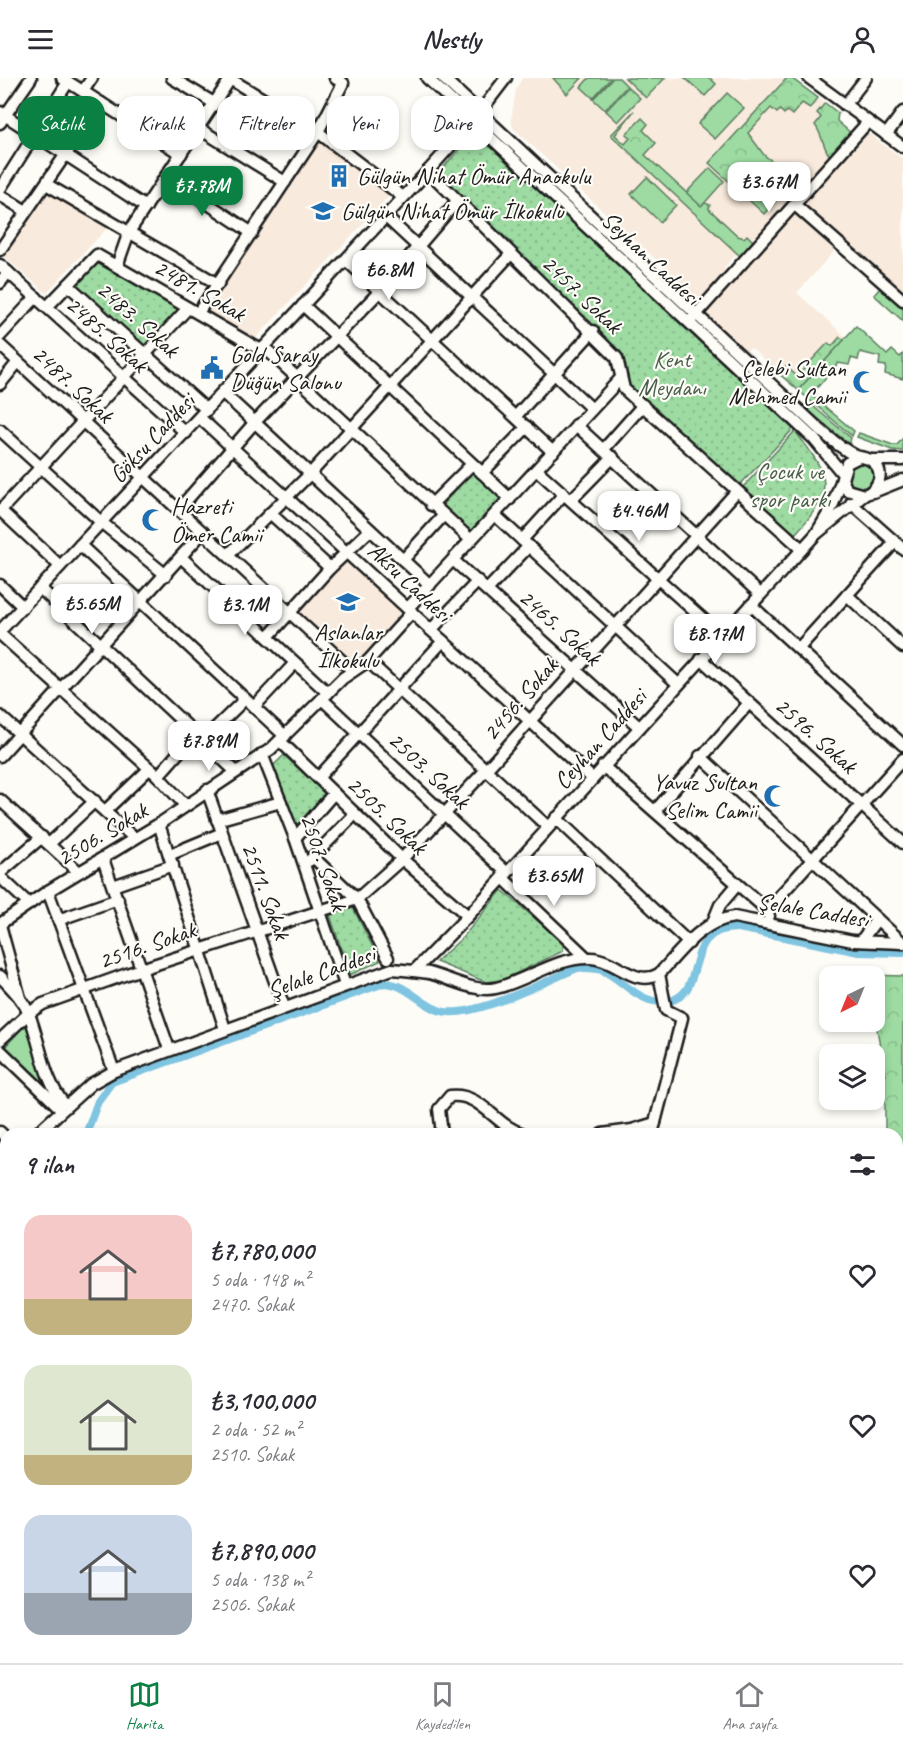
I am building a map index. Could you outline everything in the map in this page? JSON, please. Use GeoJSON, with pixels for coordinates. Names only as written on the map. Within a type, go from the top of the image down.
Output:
{"type":"FeatureCollection","features":[{"type":"Feature","properties":{"kind":"street"},"geometry":{"type":"LineString","coordinates":[[18,125],[2,117],[31,78]]}},
{"type":"Feature","properties":{"kind":"street"},"geometry":{"type":"LineString","coordinates":[[83,91],[92,78]]}},
{"type":"Feature","properties":{"kind":"street"},"geometry":{"type":"LineString","coordinates":[[172,78],[214,103]]}},
{"type":"Feature","properties":{"kind":"street"},"geometry":{"type":"LineString","coordinates":[[205,117],[230,78],[318,132],[403,197]]}},
{"type":"Feature","properties":{"kind":"street"},"geometry":{"type":"LineString","coordinates":[[60,566],[0,510],[41,469],[146,353],[193,311],[218,284],[318,132],[343,83],[335,78]]}},
{"type":"Feature","properties":{"kind":"street","name":"Seyhan Caddesi"},"geometry":{"type":"LineString","coordinates":[[427,78],[450,96]]}},
{"type":"Feature","properties":{"kind":"street","name":"Seyhan Caddesi"},"geometry":{"type":"LineString","coordinates":[[443,78],[459,96]]}},
{"type":"Feature","properties":{"kind":"street","name":"Göksu Caddesi"},"geometry":{"type":"LineString","coordinates":[[492,96],[506,78]]}},
{"type":"Feature","properties":{"kind":"street"},"geometry":{"type":"LineString","coordinates":[[809,78],[903,147]]}},
{"type":"Feature","properties":{"kind":"street"},"geometry":{"type":"LineString","coordinates":[[845,105],[866,78]]}},
{"type":"Feature","properties":{"kind":"street"},"geometry":{"type":"LineString","coordinates":[[57,96],[65,80],[90,96]]}},
{"type":"Feature","properties":{"kind":"street"},"geometry":{"type":"LineString","coordinates":[[105,106],[181,154]]}},
{"type":"Feature","properties":{"kind":"street"},"geometry":{"type":"LineString","coordinates":[[886,135],[903,112]]}},
{"type":"Feature","properties":{"kind":"street"},"geometry":{"type":"LineString","coordinates":[[693,319],[868,122]]}},
{"type":"Feature","properties":{"kind":"street"},"geometry":{"type":"LineString","coordinates":[[205,132],[285,182]]}},
{"type":"Feature","properties":{"kind":"street","name":"Seyhan Caddesi"},"geometry":{"type":"LineString","coordinates":[[493,132],[693,319],[821,446],[842,476]]}},
{"type":"Feature","properties":{"kind":"street"},"geometry":{"type":"LineString","coordinates":[[0,189],[26,150]]}},
{"type":"Feature","properties":{"kind":"street"},"geometry":{"type":"LineString","coordinates":[[59,150],[146,207]]}},
{"type":"Feature","properties":{"kind":"street"},"geometry":{"type":"LineString","coordinates":[[0,250],[70,150]]}},
{"type":"Feature","properties":{"kind":"street"},"geometry":{"type":"LineString","coordinates":[[117,266],[129,232],[168,177],[184,150]]}},
{"type":"Feature","properties":{"kind":"street","name":"Göksu Caddesi"},"geometry":{"type":"LineString","coordinates":[[0,633],[446,150]]}},
{"type":"Feature","properties":{"kind":"street","name":"2457. Sokak"},"geometry":{"type":"LineString","coordinates":[[428,171],[510,255],[593,331],[617,358],[624,389],[802,549]]}},
{"type":"Feature","properties":{"kind":"street"},"geometry":{"type":"LineString","coordinates":[[168,177],[252,233]]}},
{"type":"Feature","properties":{"kind":"street"},"geometry":{"type":"LineString","coordinates":[[46,184],[218,284]]}},
{"type":"Feature","properties":{"kind":"street"},"geometry":{"type":"LineString","coordinates":[[0,195],[25,215]]}},
{"type":"Feature","properties":{"kind":"street"},"geometry":{"type":"LineString","coordinates":[[179,509],[255,422],[379,292],[457,201]]}},
{"type":"Feature","properties":{"kind":"street"},"geometry":{"type":"LineString","coordinates":[[0,203],[25,215]]}},
{"type":"Feature","properties":{"kind":"street"},"geometry":{"type":"LineString","coordinates":[[795,205],[903,300]]}},
{"type":"Feature","properties":{"kind":"street"},"geometry":{"type":"LineString","coordinates":[[386,217],[592,409]]}},
{"type":"Feature","properties":{"kind":"street","name":"2481. Sokak"},"geometry":{"type":"LineString","coordinates":[[68,285],[97,255],[263,349],[471,540]]}},
{"type":"Feature","properties":{"kind":"street"},"geometry":{"type":"LineString","coordinates":[[228,555],[310,474],[510,255]]}},
{"type":"Feature","properties":{"kind":"street"},"geometry":{"type":"LineString","coordinates":[[346,260],[553,452]]}},
{"type":"Feature","properties":{"kind":"street"},"geometry":{"type":"LineString","coordinates":[[0,283],[4,269]]}},
{"type":"Feature","properties":{"kind":"street","name":"2485. Sokak"},"geometry":{"type":"LineString","coordinates":[[4,269],[186,433]]}},
{"type":"Feature","properties":{"kind":"street"},"geometry":{"type":"LineString","coordinates":[[46,307],[68,285]]}},
{"type":"Feature","properties":{"kind":"street","name":"2483. Sokak"},"geometry":{"type":"LineString","coordinates":[[68,285],[146,353],[204,414]]}},
{"type":"Feature","properties":{"kind":"street"},"geometry":{"type":"LineString","coordinates":[[0,336],[36,297]]}},
{"type":"Feature","properties":{"kind":"street"},"geometry":{"type":"LineString","coordinates":[[303,305],[510,499]]}},
{"type":"Feature","properties":{"kind":"street","name":"Seyhan Caddesi"},"geometry":{"type":"LineString","coordinates":[[693,319],[818,428],[859,457]]}},
{"type":"Feature","properties":{"kind":"street"},"geometry":{"type":"LineString","coordinates":[[516,416],[593,331]]}},
{"type":"Feature","properties":{"kind":"street","name":"2487. Sokak"},"geometry":{"type":"LineString","coordinates":[[0,345],[353,671]]}},
{"type":"Feature","properties":{"kind":"street"},"geometry":{"type":"LineString","coordinates":[[0,384],[18,362]]}},
{"type":"Feature","properties":{"kind":"street","name":"2506. Sokak"},"geometry":{"type":"LineString","coordinates":[[0,924],[48,891],[159,824],[283,739],[325,696],[368,661],[430,585],[621,378]]}},
{"type":"Feature","properties":{"kind":"street"},"geometry":{"type":"LineString","coordinates":[[222,393],[430,585]]}},
{"type":"Feature","properties":{"kind":"street"},"geometry":{"type":"LineString","coordinates":[[487,590],[526,543],[608,453],[643,405]]}},
{"type":"Feature","properties":{"kind":"street","name":"Aksu Caddesi"},"geometry":{"type":"LineString","coordinates":[[204,414],[233,448],[592,778]]}},
{"type":"Feature","properties":{"kind":"street"},"geometry":{"type":"LineString","coordinates":[[576,425],[760,594]]}},
{"type":"Feature","properties":{"kind":"street"},"geometry":{"type":"LineString","coordinates":[[482,473],[527,427]]}},
{"type":"Feature","properties":{"kind":"street"},"geometry":{"type":"LineString","coordinates":[[0,430],[101,522],[166,575]]}},
{"type":"Feature","properties":{"kind":"street"},"geometry":{"type":"LineString","coordinates":[[871,460],[876,465],[880,477],[878,483],[867,494],[847,490],[842,476],[847,463],[859,457],[871,460],[903,460]]}},
{"type":"Feature","properties":{"kind":"street"},"geometry":{"type":"LineString","coordinates":[[431,505],[472,464]]}},
{"type":"Feature","properties":{"kind":"street"},"geometry":{"type":"LineString","coordinates":[[537,470],[722,636]]}},
{"type":"Feature","properties":{"kind":"street","name":"Ceyhan Caddesi"},"geometry":{"type":"LineString","coordinates":[[816,534],[832,507],[842,476]]}},
{"type":"Feature","properties":{"kind":"street","name":"Ceyhan Caddesi"},"geometry":{"type":"LineString","coordinates":[[414,971],[468,916],[816,534],[851,503],[903,480]]}},
{"type":"Feature","properties":{"kind":"street","name":"2456. Sokak"},"geometry":{"type":"LineString","coordinates":[[319,910],[357,899],[402,859],[531,721],[615,624],[736,492]]}},
{"type":"Feature","properties":{"kind":"street"},"geometry":{"type":"LineString","coordinates":[[800,648],[847,595],[899,546],[851,503]]}},
{"type":"Feature","properties":{"kind":"street"},"geometry":{"type":"LineString","coordinates":[[270,513],[330,568]]}},
{"type":"Feature","properties":{"kind":"street"},"geometry":{"type":"LineString","coordinates":[[403,560],[443,516]]}},
{"type":"Feature","properties":{"kind":"street"},"geometry":{"type":"LineString","coordinates":[[496,516],[678,684]]}},
{"type":"Feature","properties":{"kind":"street"},"geometry":{"type":"LineString","coordinates":[[267,637],[330,568],[370,530]]}},
{"type":"Feature","properties":{"kind":"street"},"geometry":{"type":"LineString","coordinates":[[0,756],[203,532]]}},
{"type":"Feature","properties":{"kind":"street","name":"2505. Sokak"},"geometry":{"type":"LineString","coordinates":[[80,545],[254,707],[334,794],[402,859],[468,916]]}},
{"type":"Feature","properties":{"kind":"street","name":"2503. Sokak"},"geometry":{"type":"LineString","coordinates":[[181,556],[295,663],[358,734],[445,814],[586,957]]}},
{"type":"Feature","properties":{"kind":"street","name":"2465. Sokak"},"geometry":{"type":"LineString","coordinates":[[453,560],[639,727]]}},
{"type":"Feature","properties":{"kind":"street"},"geometry":{"type":"LineString","coordinates":[[431,630],[478,581]]}},
{"type":"Feature","properties":{"kind":"street"},"geometry":{"type":"LineString","coordinates":[[0,585],[23,607]]}},
{"type":"Feature","properties":{"kind":"street"},"geometry":{"type":"LineString","coordinates":[[40,588],[235,771]]}},
{"type":"Feature","properties":{"kind":"street"},"geometry":{"type":"LineString","coordinates":[[847,595],[903,647]]}},
{"type":"Feature","properties":{"kind":"street"},"geometry":{"type":"LineString","coordinates":[[751,605],[903,745]]}},
{"type":"Feature","properties":{"kind":"street"},"geometry":{"type":"LineString","coordinates":[[0,633],[148,770],[158,776],[185,805]]}},
{"type":"Feature","properties":{"kind":"street"},"geometry":{"type":"LineString","coordinates":[[318,778],[443,640]]}},
{"type":"Feature","properties":{"kind":"street","name":"2596. Sokak"},"geometry":{"type":"LineString","coordinates":[[700,659],[903,843]]}},
{"type":"Feature","properties":{"kind":"street"},"geometry":{"type":"LineString","coordinates":[[368,661],[548,827]]}},
{"type":"Feature","properties":{"kind":"street"},"geometry":{"type":"LineString","coordinates":[[254,707],[295,663]]}},
{"type":"Feature","properties":{"kind":"street"},"geometry":{"type":"LineString","coordinates":[[158,776],[245,699]]}},
{"type":"Feature","properties":{"kind":"street"},"geometry":{"type":"LineString","coordinates":[[655,811],[700,756],[749,703]]}},
{"type":"Feature","properties":{"kind":"street"},"geometry":{"type":"LineString","coordinates":[[0,716],[134,838]]}},
{"type":"Feature","properties":{"kind":"street","name":"2507. Sokak"},"geometry":{"type":"LineString","coordinates":[[262,754],[295,838],[345,985]]}},
{"type":"Feature","properties":{"kind":"street"},"geometry":{"type":"LineString","coordinates":[[700,756],[903,943]]}},
{"type":"Feature","properties":{"kind":"street"},"geometry":{"type":"LineString","coordinates":[[767,910],[903,759]]}},
{"type":"Feature","properties":{"kind":"street"},"geometry":{"type":"LineString","coordinates":[[603,766],[767,910],[771,925]]}},
{"type":"Feature","properties":{"kind":"street"},"geometry":{"type":"LineString","coordinates":[[105,811],[148,770]]}},
{"type":"Feature","properties":{"kind":"street","name":"2511. Sokak"},"geometry":{"type":"LineString","coordinates":[[207,790],[284,1007]]}},
{"type":"Feature","properties":{"kind":"street"},"geometry":{"type":"LineString","coordinates":[[295,838],[334,794]]}},
{"type":"Feature","properties":{"kind":"street"},"geometry":{"type":"LineString","coordinates":[[0,800],[80,872]]}},
{"type":"Feature","properties":{"kind":"street"},"geometry":{"type":"LineString","coordinates":[[29,904],[0,875],[94,801]]}},
{"type":"Feature","properties":{"kind":"street"},"geometry":{"type":"LineString","coordinates":[[217,820],[281,802]]}},
{"type":"Feature","properties":{"kind":"street"},"geometry":{"type":"LineString","coordinates":[[304,867],[356,814]]}},
{"type":"Feature","properties":{"kind":"street"},"geometry":{"type":"LineString","coordinates":[[556,818],[689,943]]}},
{"type":"Feature","properties":{"kind":"street"},"geometry":{"type":"LineString","coordinates":[[159,824],[225,1029]]}},
{"type":"Feature","properties":{"kind":"street"},"geometry":{"type":"LineString","coordinates":[[114,886],[222,833]]}},
{"type":"Feature","properties":{"kind":"street"},"geometry":{"type":"LineString","coordinates":[[313,857],[357,899],[388,958]]}},
{"type":"Feature","properties":{"kind":"street"},"geometry":{"type":"LineString","coordinates":[[103,859],[169,1049]]}},
{"type":"Feature","properties":{"kind":"street"},"geometry":{"type":"LineString","coordinates":[[586,957],[596,958],[641,979],[651,978],[659,974],[689,943],[714,922],[720,905],[736,885]]}},
{"type":"Feature","properties":{"kind":"street"},"geometry":{"type":"LineString","coordinates":[[48,891],[114,1071]]}},
{"type":"Feature","properties":{"kind":"street"},"geometry":{"type":"LineString","coordinates":[[58,920],[118,899]]}},
{"type":"Feature","properties":{"kind":"street","name":"2516. Sokak"},"geometry":{"type":"LineString","coordinates":[[0,1040],[29,1013],[43,1004],[319,910]]}},
{"type":"Feature","properties":{"kind":"street","name":"Şelale Caddesi"},"geometry":{"type":"LineString","coordinates":[[714,922],[734,917],[861,941],[903,943]]}},
{"type":"Feature","properties":{"kind":"street"},"geometry":{"type":"LineString","coordinates":[[861,941],[877,919]]}},
{"type":"Feature","properties":{"kind":"street"},"geometry":{"type":"LineString","coordinates":[[0,924],[21,999]]}},
{"type":"Feature","properties":{"kind":"street","name":"Şelale Caddesi"},"geometry":{"type":"LineString","coordinates":[[42,1128],[91,1084],[114,1071],[392,969],[414,971],[471,986],[494,988],[558,964],[586,957]]}},
{"type":"Feature","properties":{"kind":"street"},"geometry":{"type":"LineString","coordinates":[[654,1128],[682,1018],[666,1010],[659,974]]}},
{"type":"Feature","properties":{"kind":"street"},"geometry":{"type":"LineString","coordinates":[[0,976],[21,999],[29,1013],[44,1067],[63,1107]]}},
{"type":"Feature","properties":{"kind":"street"},"geometry":{"type":"LineString","coordinates":[[0,1050],[63,1107]]}},
{"type":"Feature","properties":{"kind":"street"},"geometry":{"type":"LineString","coordinates":[[441,1128],[439,1109],[450,1096],[464,1095],[474,1100],[509,1128]]}},
{"type":"Feature","properties":{"kind":"shaded area"},"geometry":{"type":"Polygon","coordinates":[[[522,78],[625,78],[646,98],[665,78],[791,78],[838,113],[837,121],[852,134],[742,258],[736,254],[724,268],[725,277],[702,302],[514,129],[511,121],[516,90],[522,78]]]}},
{"type":"Feature","properties":{"kind":"shaded area"},"geometry":{"type":"Polygon","coordinates":[[[865,131],[903,159],[903,294],[801,205],[865,131]]]}},
{"type":"Feature","properties":{"kind":"shaded area"},"geometry":{"type":"Polygon","coordinates":[[[320,138],[327,143],[327,150],[336,150],[389,191],[388,197],[252,342],[204,314],[312,150],[315,150],[320,138]]]}},
{"type":"Feature","properties":{"kind":"shaded area"},"geometry":{"type":"Polygon","coordinates":[[[47,186],[108,227],[46,293],[0,253],[47,186]]]}},
{"type":"Feature","properties":{"kind":"shaded area"},"geometry":{"type":"Polygon","coordinates":[[[795,212],[836,249],[797,293],[846,337],[798,390],[751,348],[744,351],[704,313],[795,212]]]}},
{"type":"Feature","properties":{"kind":"shaded area","name":"Aslanlar İlkokulu"},"geometry":{"type":"Polygon","coordinates":[[[345,559],[402,613],[356,665],[296,613],[345,559]]]}},
{"type":"Feature","properties":{"kind":"green space"},"geometry":{"type":"Polygon","coordinates":[[[553,78],[582,78],[567,94],[553,78]]]}},
{"type":"Feature","properties":{"kind":"green space"},"geometry":{"type":"Polygon","coordinates":[[[589,78],[611,78],[593,98],[581,87],[589,78]]]}},
{"type":"Feature","properties":{"kind":"green space"},"geometry":{"type":"Polygon","coordinates":[[[613,78],[619,78],[627,86],[605,110],[593,99],[613,78]]]}},
{"type":"Feature","properties":{"kind":"green space"},"geometry":{"type":"Polygon","coordinates":[[[625,78],[665,78],[646,98],[625,78]]]}},
{"type":"Feature","properties":{"kind":"green space"},"geometry":{"type":"Polygon","coordinates":[[[685,78],[710,78],[716,84],[705,96],[685,78]]]}},
{"type":"Feature","properties":{"kind":"green space"},"geometry":{"type":"Polygon","coordinates":[[[787,78],[791,78],[818,98],[810,108],[802,103],[792,115],[787,111],[784,114],[780,110],[777,113],[771,108],[748,133],[764,155],[781,168],[783,166],[796,178],[764,214],[709,163],[787,78]]]}},
{"type":"Feature","properties":{"kind":"green space"},"geometry":{"type":"Polygon","coordinates":[[[628,87],[640,98],[618,122],[606,111],[628,87]]]}},
{"type":"Feature","properties":{"kind":"green space"},"geometry":{"type":"Polygon","coordinates":[[[727,93],[744,108],[715,139],[698,124],[727,93]]]}},
{"type":"Feature","properties":{"kind":"green space"},"geometry":{"type":"Polygon","coordinates":[[[825,103],[838,113],[837,121],[852,134],[831,157],[815,125],[821,117],[817,113],[825,103]]]}},
{"type":"Feature","properties":{"kind":"green space"},"geometry":{"type":"Polygon","coordinates":[[[634,111],[615,135],[625,144],[630,138],[626,134],[642,118],[648,124],[643,130],[656,143],[645,155],[701,206],[705,203],[710,205],[709,209],[738,236],[744,238],[747,235],[755,243],[742,258],[611,135],[634,111]]]}},
{"type":"Feature","properties":{"kind":"green space","name":"Kent Meydanı"},"geometry":{"type":"Polygon","coordinates":[[[493,149],[793,429],[737,488],[627,387],[621,355],[514,254],[512,243],[436,176],[458,150],[493,149]]]}},
{"type":"Feature","properties":{"kind":"green space"},"geometry":{"type":"Polygon","coordinates":[[[710,168],[724,181],[701,207],[686,193],[710,168]]]}},
{"type":"Feature","properties":{"kind":"green space"},"geometry":{"type":"Polygon","coordinates":[[[647,177],[676,205],[660,222],[631,194],[647,177]]]}},
{"type":"Feature","properties":{"kind":"green space"},"geometry":{"type":"Polygon","coordinates":[[[97,260],[178,309],[145,349],[73,284],[97,260]]]}},
{"type":"Feature","properties":{"kind":"green space"},"geometry":{"type":"Polygon","coordinates":[[[880,288],[903,308],[903,321],[874,295],[880,288]]]}},
{"type":"Feature","properties":{"kind":"green space"},"geometry":{"type":"Polygon","coordinates":[[[856,326],[887,355],[892,350],[900,357],[903,354],[903,379],[885,374],[886,366],[879,365],[880,357],[860,352],[858,360],[851,358],[849,365],[838,363],[811,395],[854,431],[852,436],[798,390],[856,326]]]}},
{"type":"Feature","properties":{"kind":"green space"},"geometry":{"type":"Polygon","coordinates":[[[840,337],[844,340],[798,390],[778,373],[785,366],[797,376],[828,343],[832,346],[840,337]]]}},
{"type":"Feature","properties":{"kind":"green space"},"geometry":{"type":"Polygon","coordinates":[[[808,402],[851,438],[849,444],[803,406],[808,402]]]}},
{"type":"Feature","properties":{"kind":"green space","name":"Çocuk ve spor parkı"},"geometry":{"type":"Polygon","coordinates":[[[795,431],[816,460],[824,482],[823,494],[818,505],[795,534],[743,487],[795,431]]]}},
{"type":"Feature","properties":{"kind":"green space"},"geometry":{"type":"Polygon","coordinates":[[[859,433],[893,445],[897,445],[903,438],[903,451],[892,450],[857,437],[859,433]]]}},
{"type":"Feature","properties":{"kind":"green space"},"geometry":{"type":"Polygon","coordinates":[[[861,462],[871,466],[875,476],[871,486],[861,490],[851,486],[847,476],[851,466],[861,462]]]}},
{"type":"Feature","properties":{"kind":"green space"},"geometry":{"type":"Polygon","coordinates":[[[473,471],[503,498],[472,532],[442,505],[473,471]]]}},
{"type":"Feature","properties":{"kind":"green space"},"geometry":{"type":"Polygon","coordinates":[[[284,755],[326,795],[297,827],[273,766],[284,755]]]}},
{"type":"Feature","properties":{"kind":"green space"},"geometry":{"type":"Polygon","coordinates":[[[502,890],[563,943],[563,951],[502,980],[486,982],[436,962],[463,937],[502,890]]]}},
{"type":"Feature","properties":{"kind":"green space"},"geometry":{"type":"Polygon","coordinates":[[[353,908],[380,961],[350,975],[330,915],[353,908]]]}},
{"type":"Feature","properties":{"kind":"green space"},"geometry":{"type":"Polygon","coordinates":[[[885,976],[903,976],[903,1128],[885,1128],[885,1044],[880,1044],[878,1032],[885,1032],[885,976]]]}},
{"type":"Feature","properties":{"kind":"green space"},"geometry":{"type":"Polygon","coordinates":[[[27,1023],[34,1049],[53,1095],[5,1047],[27,1023]]]}},
{"type":"Feature","properties":{"kind":"waterway"},"geometry":{"type":"LineString","coordinates":[[88,1128],[98,1101],[112,1082],[384,983],[407,990],[433,1008],[454,1012],[471,1010],[509,998],[577,968],[591,968],[604,971],[643,997],[660,1002],[681,996],[688,986],[701,949],[708,938],[720,931],[738,928],[859,952],[903,953]]}},
{"type":"Feature","properties":{"kind":"place","name":"Gülgün Nihat Ömür Anaokulu"},"geometry":{"type":"Point","coordinates":[339,176]}},
{"type":"Feature","properties":{"kind":"place","name":"Gülgün Nihat Ömür İlkokulu"},"geometry":{"type":"Point","coordinates":[323,211]}},
{"type":"Feature","properties":{"kind":"place","name":"Gold Saray Düğün Salonu"},"geometry":{"type":"Point","coordinates":[212,368]}},
{"type":"Feature","properties":{"kind":"place","name":"Çelebi Sultan Mehmed Camii"},"geometry":{"type":"Point","coordinates":[864,382]}},
{"type":"Feature","properties":{"kind":"place","name":"Hazreti Ömer Camii"},"geometry":{"type":"Point","coordinates":[153,520]}},
{"type":"Feature","properties":{"kind":"place","name":"Aslanlar İlkokulu"},"geometry":{"type":"Point","coordinates":[348,602]}},
{"type":"Feature","properties":{"kind":"place","name":"Yavuz Sultan Selim Camii"},"geometry":{"type":"Point","coordinates":[775,796]}}]}
